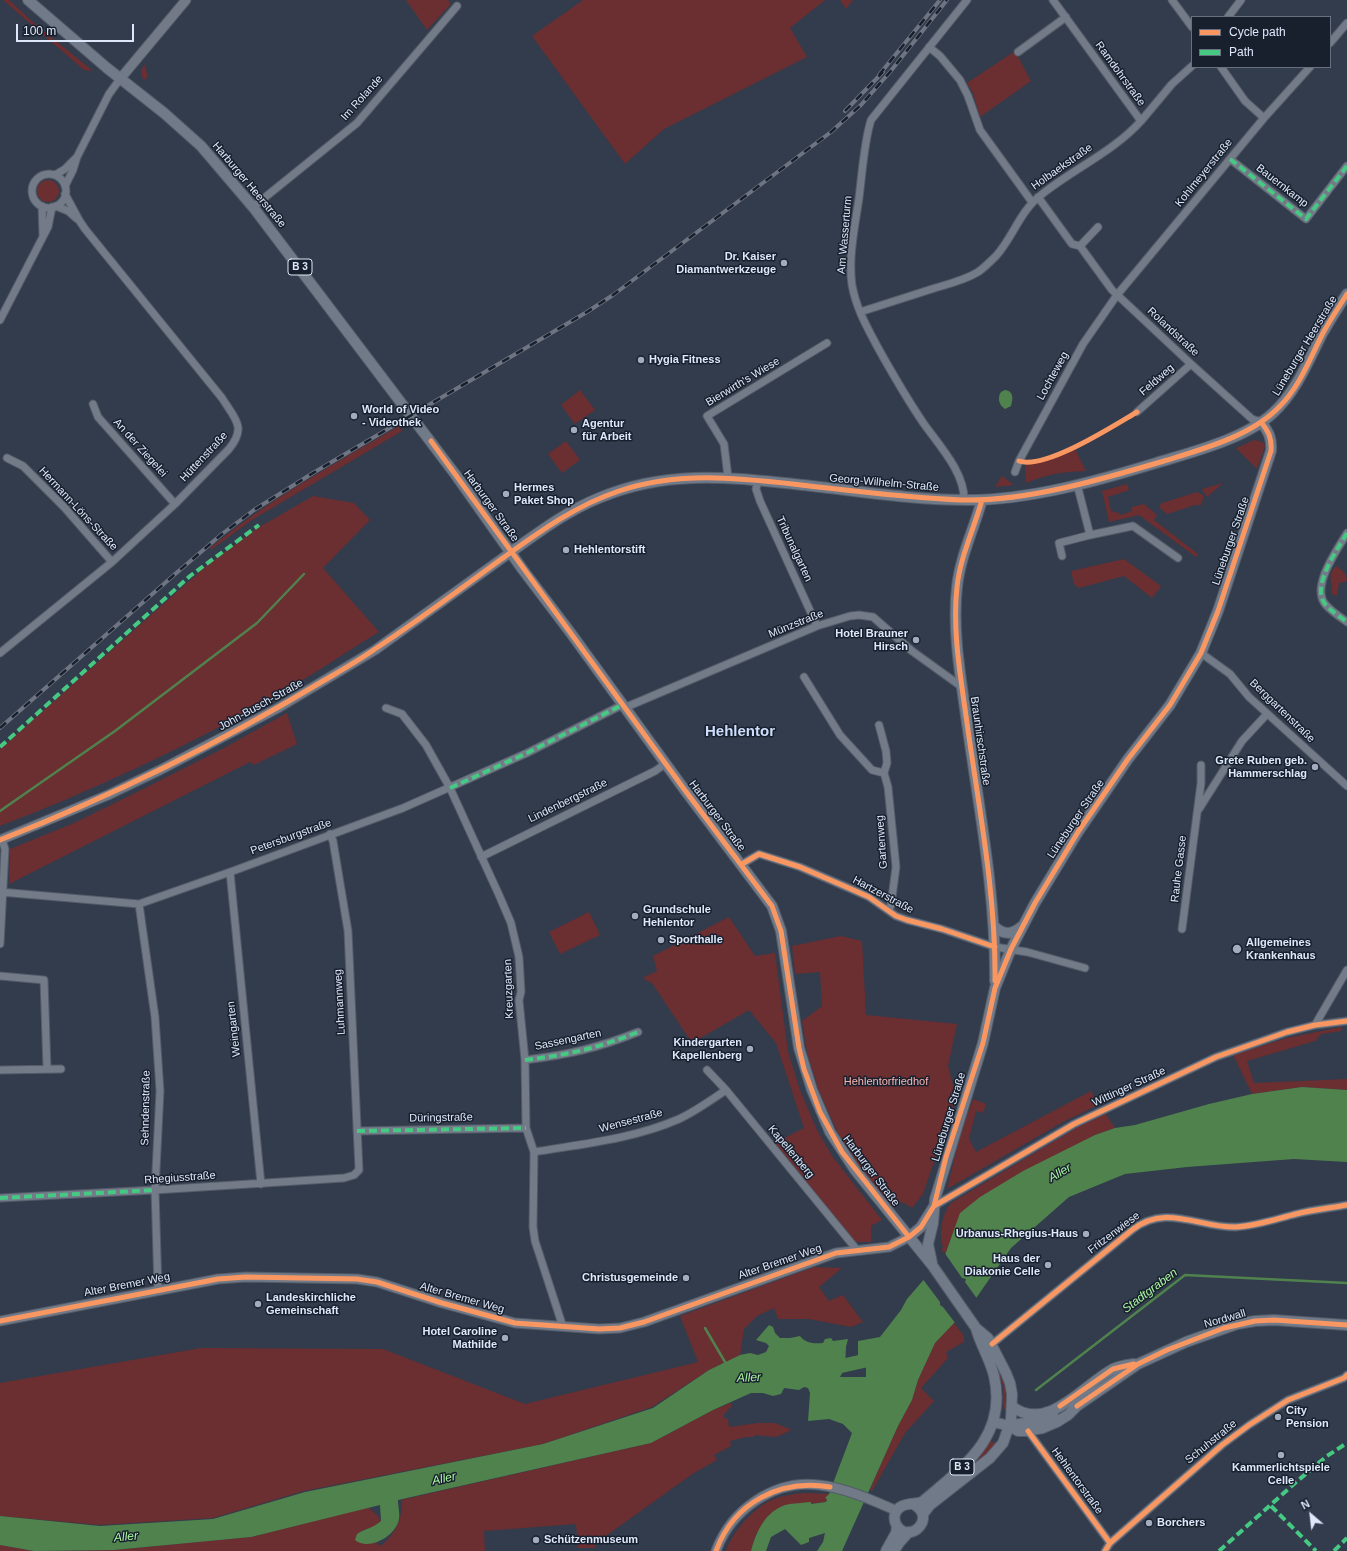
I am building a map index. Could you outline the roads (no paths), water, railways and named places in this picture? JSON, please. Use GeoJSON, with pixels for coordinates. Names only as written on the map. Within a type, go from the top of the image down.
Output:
{"type":"FeatureCollection","features":[{"type":"Feature","properties":{"kind":"main road","name":"Harburger Heerstraße"},"geometry":{"type":"LineString","coordinates":[[28,0],[120,79],[164,113],[201,146],[253,207],[415,421]]}},
{"type":"Feature","properties":{"kind":"main road","name":"Lüneburger Heerstraße"},"geometry":{"type":"LineString","coordinates":[[1261,422],[1281,405],[1293,390],[1323,333],[1347,294]]}},
{"type":"Feature","properties":{"kind":"main road","name":"Harburger Straße"},"geometry":{"type":"LineString","coordinates":[[415,421],[665,764],[767,899],[778,922],[799,1048],[804,1069],[820,1112],[842,1152],[932,1265],[974,1324]]}},
{"type":"Feature","properties":{"kind":"main road","name":"Georg-Wilhelm-Straße"},"geometry":{"type":"LineString","coordinates":[[511,552],[552,522],[584,505],[616,492],[653,482],[690,477],[728,477],[905,496],[982,500],[1028,494],[1126,472],[1228,439],[1247,431],[1261,422]]}},
{"type":"Feature","properties":{"kind":"main road","name":"Lüneburger Straße"},"geometry":{"type":"LineString","coordinates":[[932,1265],[928,1244],[933,1223],[934,1206],[946,1157],[983,1043],[995,988],[1022,926],[1078,832],[1128,759],[1170,704],[1201,653],[1218,611],[1272,451],[1270,435],[1261,422]]}},
{"type":"Feature","properties":{"kind":"main road","name":"Braunhirschstraße"},"geometry":{"type":"LineString","coordinates":[[982,500],[963,555],[957,586],[956,623],[962,687],[987,857],[996,947],[995,988]]}},
{"type":"Feature","properties":{"kind":"main road"},"geometry":{"type":"LineString","coordinates":[[994,926],[1003,933],[1009,934],[1016,932],[1022,926]]}},
{"type":"Feature","properties":{"kind":"main road","name":"Lüneburger Straße"},"geometry":{"type":"LineString","coordinates":[[909,1237],[922,1227],[934,1206]]}},
{"type":"Feature","properties":{"kind":"main road","name":"Nordwall"},"geometry":{"type":"LineString","coordinates":[[1010,1426],[1018,1431],[1028,1431],[1043,1428],[1057,1422],[1077,1406],[1138,1364],[1186,1342],[1224,1328],[1249,1322],[1287,1320],[1347,1326]]}},
{"type":"Feature","properties":{"kind":"main road","name":"B 3"},"geometry":{"type":"LineString","coordinates":[[923,1514],[930,1505],[990,1458],[1002,1443],[1010,1426],[1013,1407],[1012,1394],[1006,1372],[988,1338],[974,1324]]}},
{"type":"Feature","properties":{"kind":"main road","name":"B 3"},"geometry":{"type":"LineString","coordinates":[[913,1504],[922,1502],[971,1459],[980,1449],[993,1422],[996,1406],[996,1387],[994,1375],[974,1324]]}},
{"type":"Feature","properties":{"kind":"main road","name":"Nordwall"},"geometry":{"type":"LineString","coordinates":[[1013,1407],[1021,1413],[1030,1415],[1051,1410],[1068,1402],[1113,1369],[1138,1364]]}},
{"type":"Feature","properties":{"kind":"main road","name":"Nordwall"},"geometry":{"type":"LineString","coordinates":[[1010,1426],[1019,1423],[1031,1423],[1046,1420],[1077,1406]]}},
{"type":"Feature","properties":{"kind":"main road"},"geometry":{"type":"LineString","coordinates":[[993,1422],[1010,1426]]}},
{"type":"Feature","properties":{"kind":"main road"},"geometry":{"type":"LineString","coordinates":[[886,1551],[896,1533],[896,1511],[904,1505],[913,1504],[921,1510],[924,1518],[921,1527],[917,1530],[909,1532],[902,1530],[897,1526]]}},
{"type":"Feature","properties":{"kind":"main road"},"geometry":{"type":"LineString","coordinates":[[894,1551],[909,1532]]}},
{"type":"Feature","properties":{"kind":"street"},"geometry":{"type":"LineString","coordinates":[[65,186],[73,170],[77,157],[108,94],[186,0]]}},
{"type":"Feature","properties":{"kind":"street","name":"Am Wasserturm"},"geometry":{"type":"LineString","coordinates":[[964,500],[964,491],[959,476],[899,385],[860,312],[852,286],[851,265],[869,126],[876,114],[967,0]]}},
{"type":"Feature","properties":{"kind":"street","name":"Ramdohrstraße"},"geometry":{"type":"LineString","coordinates":[[1053,0],[1141,121],[1172,84],[1191,67]]}},
{"type":"Feature","properties":{"kind":"street"},"geometry":{"type":"LineString","coordinates":[[1172,0],[1191,26]]}},
{"type":"Feature","properties":{"kind":"street"},"geometry":{"type":"LineString","coordinates":[[1229,16],[1241,0]]}},
{"type":"Feature","properties":{"kind":"street","name":"Im Rolande"},"geometry":{"type":"LineString","coordinates":[[253,207],[357,123],[457,6]]}},
{"type":"Feature","properties":{"kind":"street"},"geometry":{"type":"LineString","coordinates":[[1018,52],[1066,18]]}},
{"type":"Feature","properties":{"kind":"street"},"geometry":{"type":"LineString","coordinates":[[1331,42],[1347,23]]}},
{"type":"Feature","properties":{"kind":"street"},"geometry":{"type":"LineString","coordinates":[[929,47],[940,56],[960,80],[968,96],[980,130],[1032,202]]}},
{"type":"Feature","properties":{"kind":"street"},"geometry":{"type":"LineString","coordinates":[[1222,68],[1245,101],[1264,118]]}},
{"type":"Feature","properties":{"kind":"street","name":"Kohlmeyerstraße"},"geometry":{"type":"LineString","coordinates":[[1117,295],[1264,118],[1309,68]]}},
{"type":"Feature","properties":{"kind":"street","name":"Holbaekstraße"},"geometry":{"type":"LineString","coordinates":[[860,312],[961,280],[978,272],[995,256],[1008,240],[1019,220],[1032,202],[1057,182],[1112,147],[1131,132],[1141,121]]}},
{"type":"Feature","properties":{"kind":"street"},"geometry":{"type":"LineString","coordinates":[[55,175],[65,169],[77,157]]}},
{"type":"Feature","properties":{"kind":"street","name":"Bauernkamp"},"geometry":{"type":"LineString","coordinates":[[1230,159],[1306,219],[1347,166]]}},
{"type":"Feature","properties":{"kind":"street"},"geometry":{"type":"LineString","coordinates":[[0,320],[48,227],[54,206],[64,199],[65,186],[63,181],[55,175],[45,174],[40,176],[33,183],[31,191],[33,198],[42,206],[54,206],[68,211],[79,220]]}},
{"type":"Feature","properties":{"kind":"street"},"geometry":{"type":"LineString","coordinates":[[65,194],[79,220]]}},
{"type":"Feature","properties":{"kind":"street","name":"Rolandstraße"},"geometry":{"type":"LineString","coordinates":[[1038,197],[1072,244],[1080,246],[1112,290],[1252,419],[1261,422]]}},
{"type":"Feature","properties":{"kind":"street"},"geometry":{"type":"LineString","coordinates":[[42,206],[43,236]]}},
{"type":"Feature","properties":{"kind":"street","name":"Hüttenstraße"},"geometry":{"type":"LineString","coordinates":[[0,653],[112,562],[176,504],[236,441],[239,434],[239,427],[222,398],[79,220]]}},
{"type":"Feature","properties":{"kind":"street"},"geometry":{"type":"LineString","coordinates":[[1080,246],[1098,227]]}},
{"type":"Feature","properties":{"kind":"street","name":"Lochteweg"},"geometry":{"type":"LineString","coordinates":[[1015,472],[1018,461],[1083,344],[1117,295]]}},
{"type":"Feature","properties":{"kind":"street","name":"Bierwirth's Wiese"},"geometry":{"type":"LineString","coordinates":[[728,477],[724,444],[707,416],[827,344]]}},
{"type":"Feature","properties":{"kind":"street","name":"Feldweg"},"geometry":{"type":"LineString","coordinates":[[1137,412],[1191,364]]}},
{"type":"Feature","properties":{"kind":"street","name":"An der Ziegelei"},"geometry":{"type":"LineString","coordinates":[[93,404],[98,417],[176,504]]}},
{"type":"Feature","properties":{"kind":"street","name":"Hermann-Löns-Straße"},"geometry":{"type":"LineString","coordinates":[[7,458],[23,466],[64,507],[112,562]]}},
{"type":"Feature","properties":{"kind":"street","name":"Tribunalgarten"},"geometry":{"type":"LineString","coordinates":[[758,480],[756,489],[760,501],[817,626]]}},
{"type":"Feature","properties":{"kind":"street"},"geometry":{"type":"LineString","coordinates":[[1077,484],[1090,536]]}},
{"type":"Feature","properties":{"kind":"street"},"geometry":{"type":"LineString","coordinates":[[1062,556],[1059,543],[1133,526],[1178,558]]}},
{"type":"Feature","properties":{"kind":"street"},"geometry":{"type":"LineString","coordinates":[[1347,533],[1323,576],[1321,591],[1325,604],[1347,622]]}},
{"type":"Feature","properties":{"kind":"street","name":"John-Busch-Straße"},"geometry":{"type":"LineString","coordinates":[[1,840],[108,795],[278,708],[375,650],[511,552]]}},
{"type":"Feature","properties":{"kind":"street","name":"Münzstraße"},"geometry":{"type":"LineString","coordinates":[[623,706],[817,626],[850,616],[859,615],[873,617],[912,651],[962,687]]}},
{"type":"Feature","properties":{"kind":"street","name":"Berggartenstraße"},"geometry":{"type":"LineString","coordinates":[[1201,653],[1230,674],[1249,697],[1347,786]]}},
{"type":"Feature","properties":{"kind":"street"},"geometry":{"type":"LineString","coordinates":[[804,677],[840,736],[872,770],[884,773]]}},
{"type":"Feature","properties":{"kind":"street","name":"Petersburgstraße"},"geometry":{"type":"LineString","coordinates":[[2,892],[139,904],[403,808],[527,753],[623,706]]}},
{"type":"Feature","properties":{"kind":"street","name":"Kreuzgarten"},"geometry":{"type":"LineString","coordinates":[[386,708],[402,714],[426,745],[450,788],[499,895],[510,923],[519,957],[521,992],[519,1000],[525,1060],[526,1128],[534,1152],[533,1227],[535,1240],[564,1328]]}},
{"type":"Feature","properties":{"kind":"street","name":"Rauhe Gasse"},"geometry":{"type":"LineString","coordinates":[[1198,811],[1242,741],[1267,714]]}},
{"type":"Feature","properties":{"kind":"street","name":"Gartenweg"},"geometry":{"type":"LineString","coordinates":[[879,725],[888,763],[884,773],[888,787],[896,866],[889,910]]}},
{"type":"Feature","properties":{"kind":"street","name":"Lindenbergstraße"},"geometry":{"type":"LineString","coordinates":[[481,857],[648,774],[665,764]]}},
{"type":"Feature","properties":{"kind":"street","name":"Rauhe Gasse"},"geometry":{"type":"LineString","coordinates":[[1182,929],[1198,811],[1202,765]]}},
{"type":"Feature","properties":{"kind":"street","name":"Luhmannweg"},"geometry":{"type":"LineString","coordinates":[[330,834],[348,931],[359,1170]]}},
{"type":"Feature","properties":{"kind":"street"},"geometry":{"type":"LineString","coordinates":[[0,944],[5,848],[1,840]]}},
{"type":"Feature","properties":{"kind":"street","name":"Hartzerstraße"},"geometry":{"type":"LineString","coordinates":[[742,864],[759,854],[774,858],[806,869],[869,897],[907,920],[942,929],[996,947],[1050,958],[1085,968]]}},
{"type":"Feature","properties":{"kind":"street","name":"Weingarten"},"geometry":{"type":"LineString","coordinates":[[230,872],[260,1184]]}},
{"type":"Feature","properties":{"kind":"street","name":"Sehndenstraße"},"geometry":{"type":"LineString","coordinates":[[139,904],[155,1017],[160,1091],[155,1190],[158,1290]]}},
{"type":"Feature","properties":{"kind":"street"},"geometry":{"type":"LineString","coordinates":[[1315,1025],[1347,970]]}},
{"type":"Feature","properties":{"kind":"street"},"geometry":{"type":"LineString","coordinates":[[0,976],[44,980],[47,1069]]}},
{"type":"Feature","properties":{"kind":"street","name":"Wittinger Straße"},"geometry":{"type":"LineString","coordinates":[[934,1206],[1074,1124],[1216,1057],[1287,1032],[1315,1025],[1347,1021]]}},
{"type":"Feature","properties":{"kind":"street","name":"Sassengarten"},"geometry":{"type":"LineString","coordinates":[[525,1060],[589,1050],[638,1032]]}},
{"type":"Feature","properties":{"kind":"street"},"geometry":{"type":"LineString","coordinates":[[0,1070],[61,1069]]}},
{"type":"Feature","properties":{"kind":"street","name":"Kapellenberg"},"geometry":{"type":"LineString","coordinates":[[707,1070],[726,1090],[858,1250]]}},
{"type":"Feature","properties":{"kind":"street","name":"Wensestraße"},"geometry":{"type":"LineString","coordinates":[[534,1152],[611,1139],[648,1130],[679,1118],[701,1107],[726,1090]]}},
{"type":"Feature","properties":{"kind":"street","name":"Düringstraße"},"geometry":{"type":"LineString","coordinates":[[357,1131],[526,1128]]}},
{"type":"Feature","properties":{"kind":"street","name":"Rhegiusstraße"},"geometry":{"type":"LineString","coordinates":[[0,1198],[344,1178],[354,1175],[359,1170]]}},
{"type":"Feature","properties":{"kind":"street","name":"Fritzenwiese"},"geometry":{"type":"LineString","coordinates":[[992,1344],[1127,1234],[1149,1219],[1161,1217],[1188,1219],[1221,1226],[1236,1227],[1347,1205]]}},
{"type":"Feature","properties":{"kind":"street","name":"Alter Bremer Weg"},"geometry":{"type":"LineString","coordinates":[[0,1321],[218,1278],[246,1277],[357,1279],[377,1282],[442,1303],[515,1323],[564,1328],[613,1328],[644,1322],[836,1253],[889,1247],[909,1237]]}},
{"type":"Feature","properties":{"kind":"street","name":"Schuhstraße"},"geometry":{"type":"LineString","coordinates":[[1105,1551],[1110,1543],[1222,1444],[1248,1425],[1288,1400],[1346,1378]]}},
{"type":"Feature","properties":{"kind":"street","name":"Hehlentorstraße"},"geometry":{"type":"LineString","coordinates":[[1028,1431],[1110,1543]]}},
{"type":"Feature","properties":{"kind":"street"},"geometry":{"type":"LineString","coordinates":[[716,1551],[726,1531],[741,1511],[762,1496],[792,1486],[817,1484],[830,1487],[867,1498],[896,1511]]}},
{"type":"Feature","properties":{"kind":"water"},"geometry":{"type":"Polygon","coordinates":[[[1005,390],[1010,392],[1012,398],[1011,406],[1005,409],[1001,406],[999,399],[1001,392],[1005,390]]]}},
{"type":"Feature","properties":{"kind":"water","name":"Aller"},"geometry":{"type":"Polygon","coordinates":[[[1302,1087],[1347,1090],[1347,1162],[1294,1159],[1187,1167],[1125,1174],[1069,1197],[1011,1248],[972,1304],[935,1343],[918,1380],[912,1400],[898,1426],[842,1551],[817,1551],[823,1542],[825,1533],[809,1538],[809,1542],[801,1545],[785,1529],[771,1537],[766,1551],[751,1551],[762,1524],[772,1512],[778,1508],[791,1504],[826,1502],[827,1499],[825,1498],[829,1494],[852,1433],[843,1424],[829,1419],[808,1421],[810,1393],[808,1388],[804,1387],[799,1390],[784,1388],[781,1394],[773,1396],[763,1393],[751,1393],[713,1410],[651,1443],[398,1500],[399,1519],[397,1526],[387,1536],[374,1543],[360,1543],[355,1540],[357,1534],[375,1526],[381,1521],[380,1505],[251,1537],[114,1550],[34,1551],[0,1545],[0,1516],[100,1526],[213,1519],[305,1492],[543,1444],[653,1408],[709,1370],[740,1355],[750,1353],[758,1355],[766,1352],[769,1346],[766,1343],[756,1340],[769,1325],[773,1327],[775,1333],[780,1338],[800,1336],[807,1342],[816,1343],[823,1343],[825,1339],[831,1338],[833,1341],[848,1339],[845,1368],[840,1377],[866,1377],[866,1365],[858,1365],[858,1341],[880,1337],[901,1310],[907,1299],[945,1255],[960,1213],[980,1197],[1023,1171],[1095,1135],[1115,1128],[1135,1125],[1209,1104],[1252,1094],[1302,1087]]]}},
{"type":"Feature","properties":{"kind":"waterway"},"geometry":{"type":"LineString","coordinates":[[0,811],[115,731],[257,623],[304,574]]}},
{"type":"Feature","properties":{"kind":"waterway","name":"Stadtgraben"},"geometry":{"type":"LineString","coordinates":[[1036,1390],[1185,1275],[1347,1283]]}},
{"type":"Feature","properties":{"kind":"waterway"},"geometry":{"type":"LineString","coordinates":[[705,1328],[725,1362]]}},
{"type":"Feature","properties":{"kind":"waterway"},"geometry":{"type":"LineString","coordinates":[[828,1369],[868,1360],[874,1355]]}},
{"type":"Feature","properties":{"kind":"railway"},"geometry":{"type":"LineString","coordinates":[[879,75],[940,0]]}},
{"type":"Feature","properties":{"kind":"railway"},"geometry":{"type":"LineString","coordinates":[[0,728],[174,575],[222,534],[254,510],[313,473],[587,312],[613,295],[831,132],[861,105],[890,72],[947,0]]}},
{"type":"Feature","properties":{"kind":"railway"},"geometry":{"type":"LineString","coordinates":[[845,111],[883,72]]}},
{"type":"Feature","properties":{"kind":"place","name":"Dr. Kaiser Diamantwerkzeuge"},"geometry":{"type":"Point","coordinates":[784,263]}},
{"type":"Feature","properties":{"kind":"place","name":"Hygia Fitness"},"geometry":{"type":"Point","coordinates":[641,360]}},
{"type":"Feature","properties":{"kind":"place","name":"World of Video - Videothek"},"geometry":{"type":"Point","coordinates":[354,416]}},
{"type":"Feature","properties":{"kind":"place","name":"Agentur für Arbeit"},"geometry":{"type":"Point","coordinates":[574,430]}},
{"type":"Feature","properties":{"kind":"place","name":"Hermes Paket Shop"},"geometry":{"type":"Point","coordinates":[506,494]}},
{"type":"Feature","properties":{"kind":"place","name":"Hehlentorstift"},"geometry":{"type":"Point","coordinates":[566,550]}},
{"type":"Feature","properties":{"kind":"place","name":"Hotel Brauner Hirsch"},"geometry":{"type":"Point","coordinates":[916,640]}},
{"type":"Feature","properties":{"kind":"place","name":"Grete Ruben geb. Hammerschlag"},"geometry":{"type":"Point","coordinates":[1315,767]}},
{"type":"Feature","properties":{"kind":"place","name":"Grundschule Hehlentor"},"geometry":{"type":"Point","coordinates":[635,916]}},
{"type":"Feature","properties":{"kind":"place","name":"Sporthalle"},"geometry":{"type":"Point","coordinates":[661,940]}},
{"type":"Feature","properties":{"kind":"place","name":"Allgemeines Krankenhaus"},"geometry":{"type":"Point","coordinates":[1237,949]}},
{"type":"Feature","properties":{"kind":"place","name":"Kindergarten Kapellenberg"},"geometry":{"type":"Point","coordinates":[750,1049]}},
{"type":"Feature","properties":{"kind":"place","name":"Urbanus-Rhegius-Haus"},"geometry":{"type":"Point","coordinates":[1086,1234]}},
{"type":"Feature","properties":{"kind":"place","name":"Haus der Diakonie Celle"},"geometry":{"type":"Point","coordinates":[1048,1265]}},
{"type":"Feature","properties":{"kind":"place","name":"Christusgemeinde"},"geometry":{"type":"Point","coordinates":[686,1278]}},
{"type":"Feature","properties":{"kind":"place","name":"Landeskirchliche Gemeinschaft"},"geometry":{"type":"Point","coordinates":[258,1304]}},
{"type":"Feature","properties":{"kind":"place","name":"Hotel Caroline Mathilde"},"geometry":{"type":"Point","coordinates":[505,1338]}},
{"type":"Feature","properties":{"kind":"place","name":"City Pension"},"geometry":{"type":"Point","coordinates":[1278,1417]}},
{"type":"Feature","properties":{"kind":"place","name":"Kammerlichtspiele Celle"},"geometry":{"type":"Point","coordinates":[1281,1455]}},
{"type":"Feature","properties":{"kind":"place","name":"Borchers"},"geometry":{"type":"Point","coordinates":[1149,1523]}},
{"type":"Feature","properties":{"kind":"place","name":"Schützenmuseum"},"geometry":{"type":"Point","coordinates":[536,1540]}},
{"type":"Feature","properties":{"kind":"district","name":"Hehlentor"},"geometry":{"type":"Point","coordinates":[740,732]}},
{"type":"Feature","properties":{"kind":"park label","name":"Hehlentorfriedhof"},"geometry":{"type":"Point","coordinates":[886,1082]}}]}
